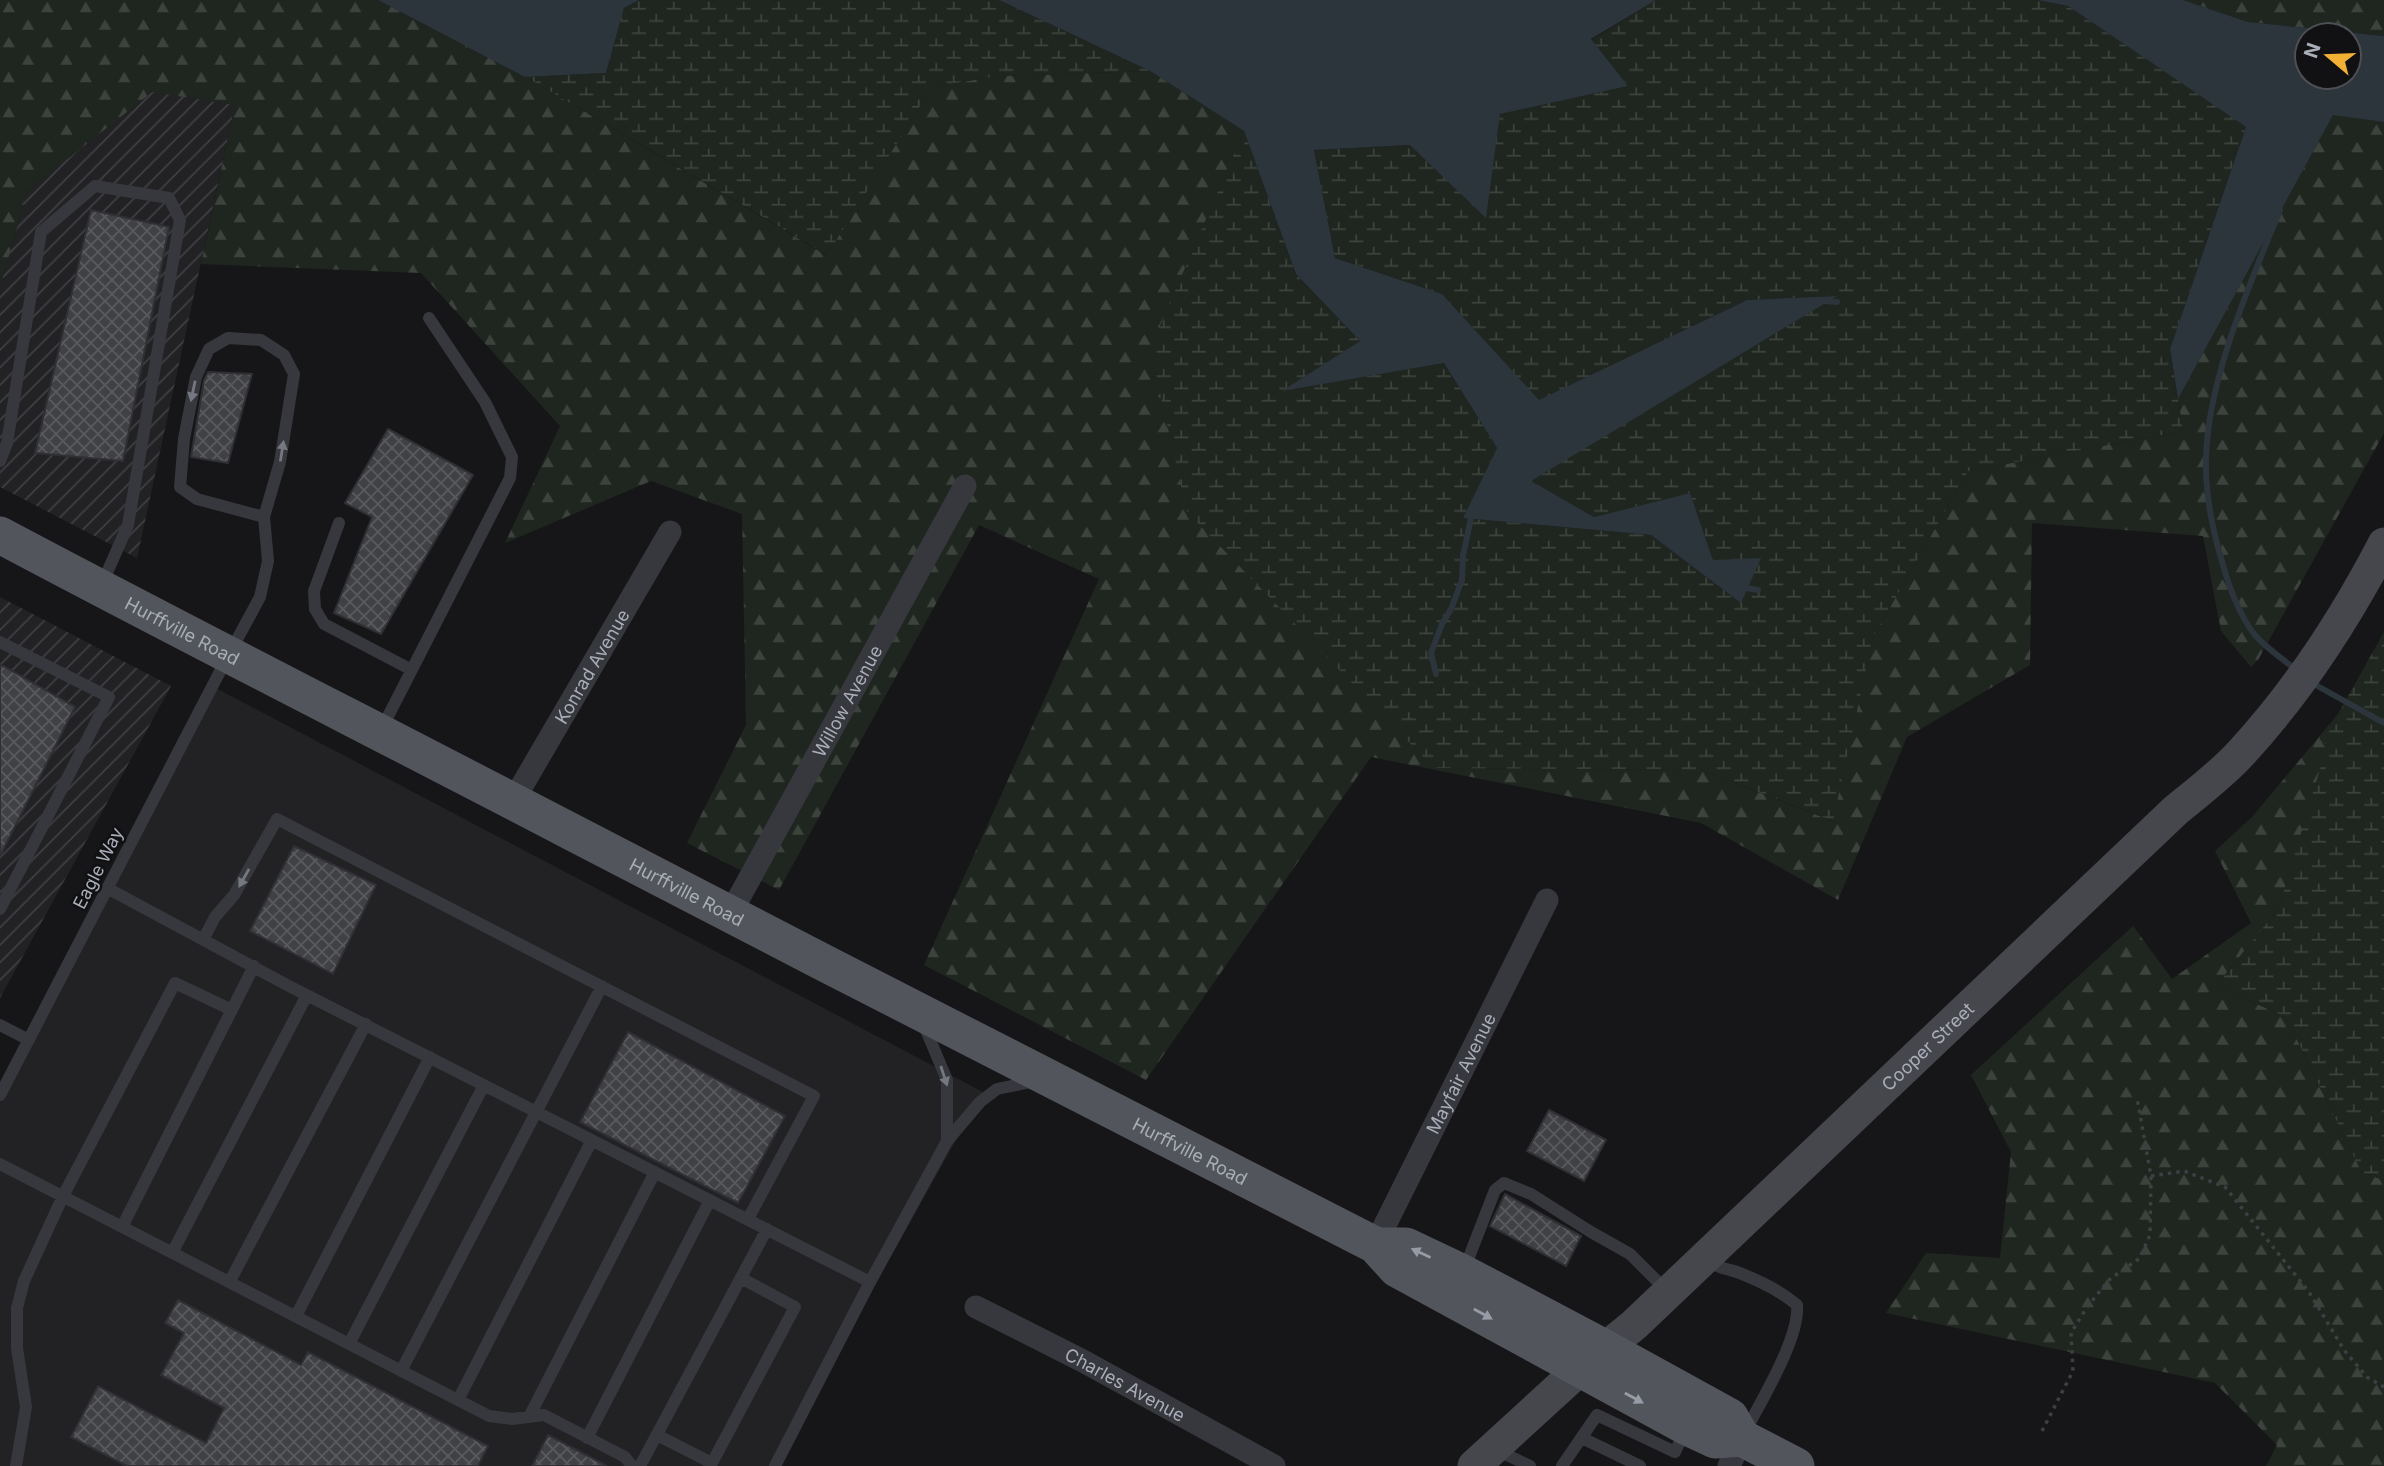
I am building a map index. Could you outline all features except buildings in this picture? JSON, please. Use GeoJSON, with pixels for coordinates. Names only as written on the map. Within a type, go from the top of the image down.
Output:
{"type":"FeatureCollection","features":[{"type":"Feature","properties":{"kind":"main road","name":"Hurffville Road"},"geometry":{"type":"LineString","coordinates":[[0,535],[228,656],[919,1013],[1375,1245],[1397,1269],[1730,1417],[1736,1452]]}},
{"type":"Feature","properties":{"kind":"main road","name":"Cooper Street"},"geometry":{"type":"LineString","coordinates":[[1484,1457],[1707,1256],[2176,810],[2240,754],[2299,683],[2354,601],[2384,544]]}},
{"type":"Feature","properties":{"kind":"main road","name":"Hurffville Road"},"geometry":{"type":"LineString","coordinates":[[1375,1245],[1406,1246],[1463,1273],[1593,1358],[1681,1440],[1715,1440],[1736,1452],[1796,1466]]}},
{"type":"Feature","properties":{"kind":"street","name":"Willow Avenue"},"geometry":{"type":"LineString","coordinates":[[730,914],[965,486]]}},
{"type":"Feature","properties":{"kind":"street","name":"Konrad Avenue"},"geometry":{"type":"LineString","coordinates":[[513,801],[670,532]]}},
{"type":"Feature","properties":{"kind":"street","name":"Mayfair Avenue"},"geometry":{"type":"LineString","coordinates":[[1375,1245],[1547,900]]}},
{"type":"Feature","properties":{"kind":"street","name":"Charles Avenue"},"geometry":{"type":"LineString","coordinates":[[976,1307],[1083,1361],[1273,1466]]}},
{"type":"Feature","properties":{"kind":"lane"},"geometry":{"type":"LineString","coordinates":[[0,461],[7,443],[41,232],[94,186],[169,198],[180,220],[128,525],[100,588]]}},
{"type":"Feature","properties":{"kind":"lane"},"geometry":{"type":"LineString","coordinates":[[379,733],[510,478],[512,457],[485,402],[429,318]]}},
{"type":"Feature","properties":{"kind":"lane"},"geometry":{"type":"LineString","coordinates":[[228,338],[261,340],[284,355],[294,374],[280,462],[264,517],[197,499],[180,486],[184,439],[196,377],[209,349],[228,338]]}},
{"type":"Feature","properties":{"kind":"lane","name":"Eagle Way"},"geometry":{"type":"LineString","coordinates":[[0,1095],[260,597],[268,561],[264,517]]}},
{"type":"Feature","properties":{"kind":"lane"},"geometry":{"type":"LineString","coordinates":[[339,523],[314,591],[316,609],[324,624],[410,669]]}},
{"type":"Feature","properties":{"kind":"lane"},"geometry":{"type":"LineString","coordinates":[[0,642],[109,697],[0,909]]}},
{"type":"Feature","properties":{"kind":"lane"},"geometry":{"type":"LineString","coordinates":[[204,938],[215,917],[234,895],[277,819],[602,986],[814,1096],[748,1219]]}},
{"type":"Feature","properties":{"kind":"lane"},"geometry":{"type":"LineString","coordinates":[[107,888],[307,995],[870,1282]]}},
{"type":"Feature","properties":{"kind":"lane"},"geometry":{"type":"LineString","coordinates":[[122,1227],[254,966]]}},
{"type":"Feature","properties":{"kind":"lane"},"geometry":{"type":"LineString","coordinates":[[16,1466],[26,1407],[17,1348],[17,1308],[24,1281],[63,1196],[175,983],[232,1010]]}},
{"type":"Feature","properties":{"kind":"lane"},"geometry":{"type":"LineString","coordinates":[[401,1371],[602,986]]}},
{"type":"Feature","properties":{"kind":"lane"},"geometry":{"type":"LineString","coordinates":[[172,1253],[307,995]]}},
{"type":"Feature","properties":{"kind":"lane"},"geometry":{"type":"LineString","coordinates":[[919,1013],[947,1080],[947,1141]]}},
{"type":"Feature","properties":{"kind":"lane"},"geometry":{"type":"LineString","coordinates":[[230,1281],[366,1024]]}},
{"type":"Feature","properties":{"kind":"lane"},"geometry":{"type":"LineString","coordinates":[[0,1025],[29,1040]]}},
{"type":"Feature","properties":{"kind":"lane"},"geometry":{"type":"LineString","coordinates":[[296,1316],[430,1057]]}},
{"type":"Feature","properties":{"kind":"lane"},"geometry":{"type":"LineString","coordinates":[[775,1466],[870,1282],[947,1141],[980,1102],[997,1089],[1048,1079]]}},
{"type":"Feature","properties":{"kind":"lane"},"geometry":{"type":"LineString","coordinates":[[349,1344],[484,1085]]}},
{"type":"Feature","properties":{"kind":"lane"},"geometry":{"type":"LineString","coordinates":[[458,1401],[592,1140]]}},
{"type":"Feature","properties":{"kind":"lane"},"geometry":{"type":"LineString","coordinates":[[0,1164],[489,1416],[512,1419],[544,1415],[625,1457],[632,1466]]}},
{"type":"Feature","properties":{"kind":"lane"},"geometry":{"type":"LineString","coordinates":[[529,1417],[655,1171]]}},
{"type":"Feature","properties":{"kind":"lane"},"geometry":{"type":"LineString","coordinates":[[1463,1273],[1494,1191],[1504,1183],[1531,1194],[1630,1254],[1668,1292]]}},
{"type":"Feature","properties":{"kind":"lane"},"geometry":{"type":"LineString","coordinates":[[587,1438],[710,1200]]}},
{"type":"Feature","properties":{"kind":"lane"},"geometry":{"type":"LineString","coordinates":[[640,1466],[767,1229]]}},
{"type":"Feature","properties":{"kind":"lane"},"geometry":{"type":"LineString","coordinates":[[1707,1256],[1716,1267],[1736,1272],[1784,1293],[1797,1305],[1798,1316],[1791,1338],[1736,1452]]}},
{"type":"Feature","properties":{"kind":"lane"},"geometry":{"type":"LineString","coordinates":[[657,1435],[712,1464],[795,1307],[741,1278]]}},
{"type":"Feature","properties":{"kind":"lane"},"geometry":{"type":"LineString","coordinates":[[1562,1466],[1597,1415],[1681,1440],[1668,1466]]}},
{"type":"Feature","properties":{"kind":"lane"},"geometry":{"type":"LineString","coordinates":[[1583,1438],[1640,1466]]}},
{"type":"Feature","properties":{"kind":"lane"},"geometry":{"type":"LineString","coordinates":[[1484,1457],[1530,1466]]}},
{"type":"Feature","properties":{"kind":"path"},"geometry":{"type":"LineString","coordinates":[[2042,1431],[2073,1371],[2070,1333],[2110,1279],[2140,1258],[2150,1235],[2151,1176],[2137,1098]]}},
{"type":"Feature","properties":{"kind":"path"},"geometry":{"type":"LineString","coordinates":[[2151,1176],[2184,1171],[2225,1187],[2309,1292],[2344,1350],[2367,1377],[2384,1387]]}},
{"type":"Feature","properties":{"kind":"shaded area"},"geometry":{"type":"Polygon","coordinates":[[[378,0],[639,0],[624,8],[606,73],[525,77],[378,0]]]}},
{"type":"Feature","properties":{"kind":"shaded area"},"geometry":{"type":"Polygon","coordinates":[[[999,0],[1656,0],[1591,39],[1628,86],[1500,114],[1486,218],[1410,145],[1314,150],[1335,258],[1442,294],[1539,400],[1747,300],[1837,296],[1531,481],[1594,517],[1690,493],[1713,560],[1761,558],[1741,603],[1651,535],[1463,518],[1497,448],[1444,363],[1282,391],[1360,341],[1296,274],[1244,131],[1150,71],[999,0]]]}},
{"type":"Feature","properties":{"kind":"shaded area"},"geometry":{"type":"Polygon","coordinates":[[[2037,0],[2183,0],[2248,22],[2293,27],[2293,91],[2363,91],[2363,34],[2384,36],[2384,122],[2333,115],[2178,399],[2170,349],[2246,127],[2068,6],[2037,0]]]}},
{"type":"Feature","properties":{"kind":"shaded area"},"geometry":{"type":"Polygon","coordinates":[[[152,91],[235,105],[137,558],[0,487],[0,287],[27,191],[152,91]]]}},
{"type":"Feature","properties":{"kind":"shaded area"},"geometry":{"type":"Polygon","coordinates":[[[0,597],[171,686],[0,998],[0,597]]]}},
{"type":"Feature","properties":{"kind":"shaded area"},"geometry":{"type":"Polygon","coordinates":[[[212,686],[983,1092],[774,1466],[0,1466],[0,1095],[212,686]]]}},
{"type":"Feature","properties":{"kind":"green space"},"geometry":{"type":"Polygon","coordinates":[[[0,0],[378,0],[526,77],[826,255],[932,87],[998,76],[1150,71],[1244,131],[1234,154],[1434,768],[1702,770],[1832,821],[1873,637],[1968,471],[2183,431],[2178,399],[2333,114],[2384,122],[2384,433],[2258,660],[2251,667],[2221,631],[2203,536],[2032,523],[2030,665],[1907,737],[1838,900],[1701,823],[1371,757],[1146,1080],[924,965],[1099,579],[979,525],[779,890],[687,843],[746,725],[742,514],[651,481],[505,543],[560,426],[421,273],[201,264],[235,105],[152,92],[27,191],[0,287],[0,0]]]}},
{"type":"Feature","properties":{"kind":"green space"},"geometry":{"type":"Polygon","coordinates":[[[639,0],[999,0],[1150,71],[998,76],[932,87],[827,255],[526,77],[606,73],[624,8],[639,0]]]}},
{"type":"Feature","properties":{"kind":"green space"},"geometry":{"type":"Polygon","coordinates":[[[1656,0],[2037,0],[2068,6],[2246,127],[2170,349],[2183,431],[1968,471],[1873,637],[1833,821],[1702,770],[1434,768],[1187,512],[1150,349],[1244,131],[1296,274],[1360,341],[1284,390],[1444,363],[1497,448],[1463,518],[1651,535],[1741,602],[1713,560],[1690,493],[1594,517],[1530,481],[1835,296],[1747,300],[1539,401],[1442,294],[1335,258],[1314,150],[1410,145],[1500,113],[1628,86],[1591,40],[1656,0]]]}},
{"type":"Feature","properties":{"kind":"green space"},"geometry":{"type":"Polygon","coordinates":[[[2183,0],[2384,0],[2384,36],[2363,34],[2363,21],[2293,21],[2293,27],[2248,22],[2183,0]]]}},
{"type":"Feature","properties":{"kind":"green space"},"geometry":{"type":"Polygon","coordinates":[[[2384,632],[2384,1180],[2362,1173],[2286,1017],[2216,986],[2279,908],[2327,745],[2318,738],[2338,714],[2384,632]]]}},
{"type":"Feature","properties":{"kind":"green space"},"geometry":{"type":"Polygon","coordinates":[[[2318,738],[2328,745],[2279,908],[2216,986],[2286,1017],[2362,1173],[2384,1180],[2384,1466],[2266,1466],[2277,1445],[2215,1383],[1886,1313],[1926,1253],[2000,1258],[2011,1152],[1971,1075],[2133,926],[2172,979],[2251,923],[2215,851],[2252,817],[2318,738]]]}},
{"type":"Feature","properties":{"kind":"waterway"},"geometry":{"type":"LineString","coordinates":[[2280,210],[2222,364],[2209,427],[2206,470],[2215,534],[2227,578],[2239,608],[2259,640],[2296,670]]}},
{"type":"Feature","properties":{"kind":"waterway"},"geometry":{"type":"LineString","coordinates":[[1823,301],[1837,302]]}},
{"type":"Feature","properties":{"kind":"waterway"},"geometry":{"type":"LineString","coordinates":[[1436,674],[1431,653],[1462,580],[1463,556],[1472,513]]}},
{"type":"Feature","properties":{"kind":"waterway"},"geometry":{"type":"LineString","coordinates":[[1740,587],[1758,590]]}},
{"type":"Feature","properties":{"kind":"waterway"},"geometry":{"type":"LineString","coordinates":[[2312,683],[2384,723]]}}]}
